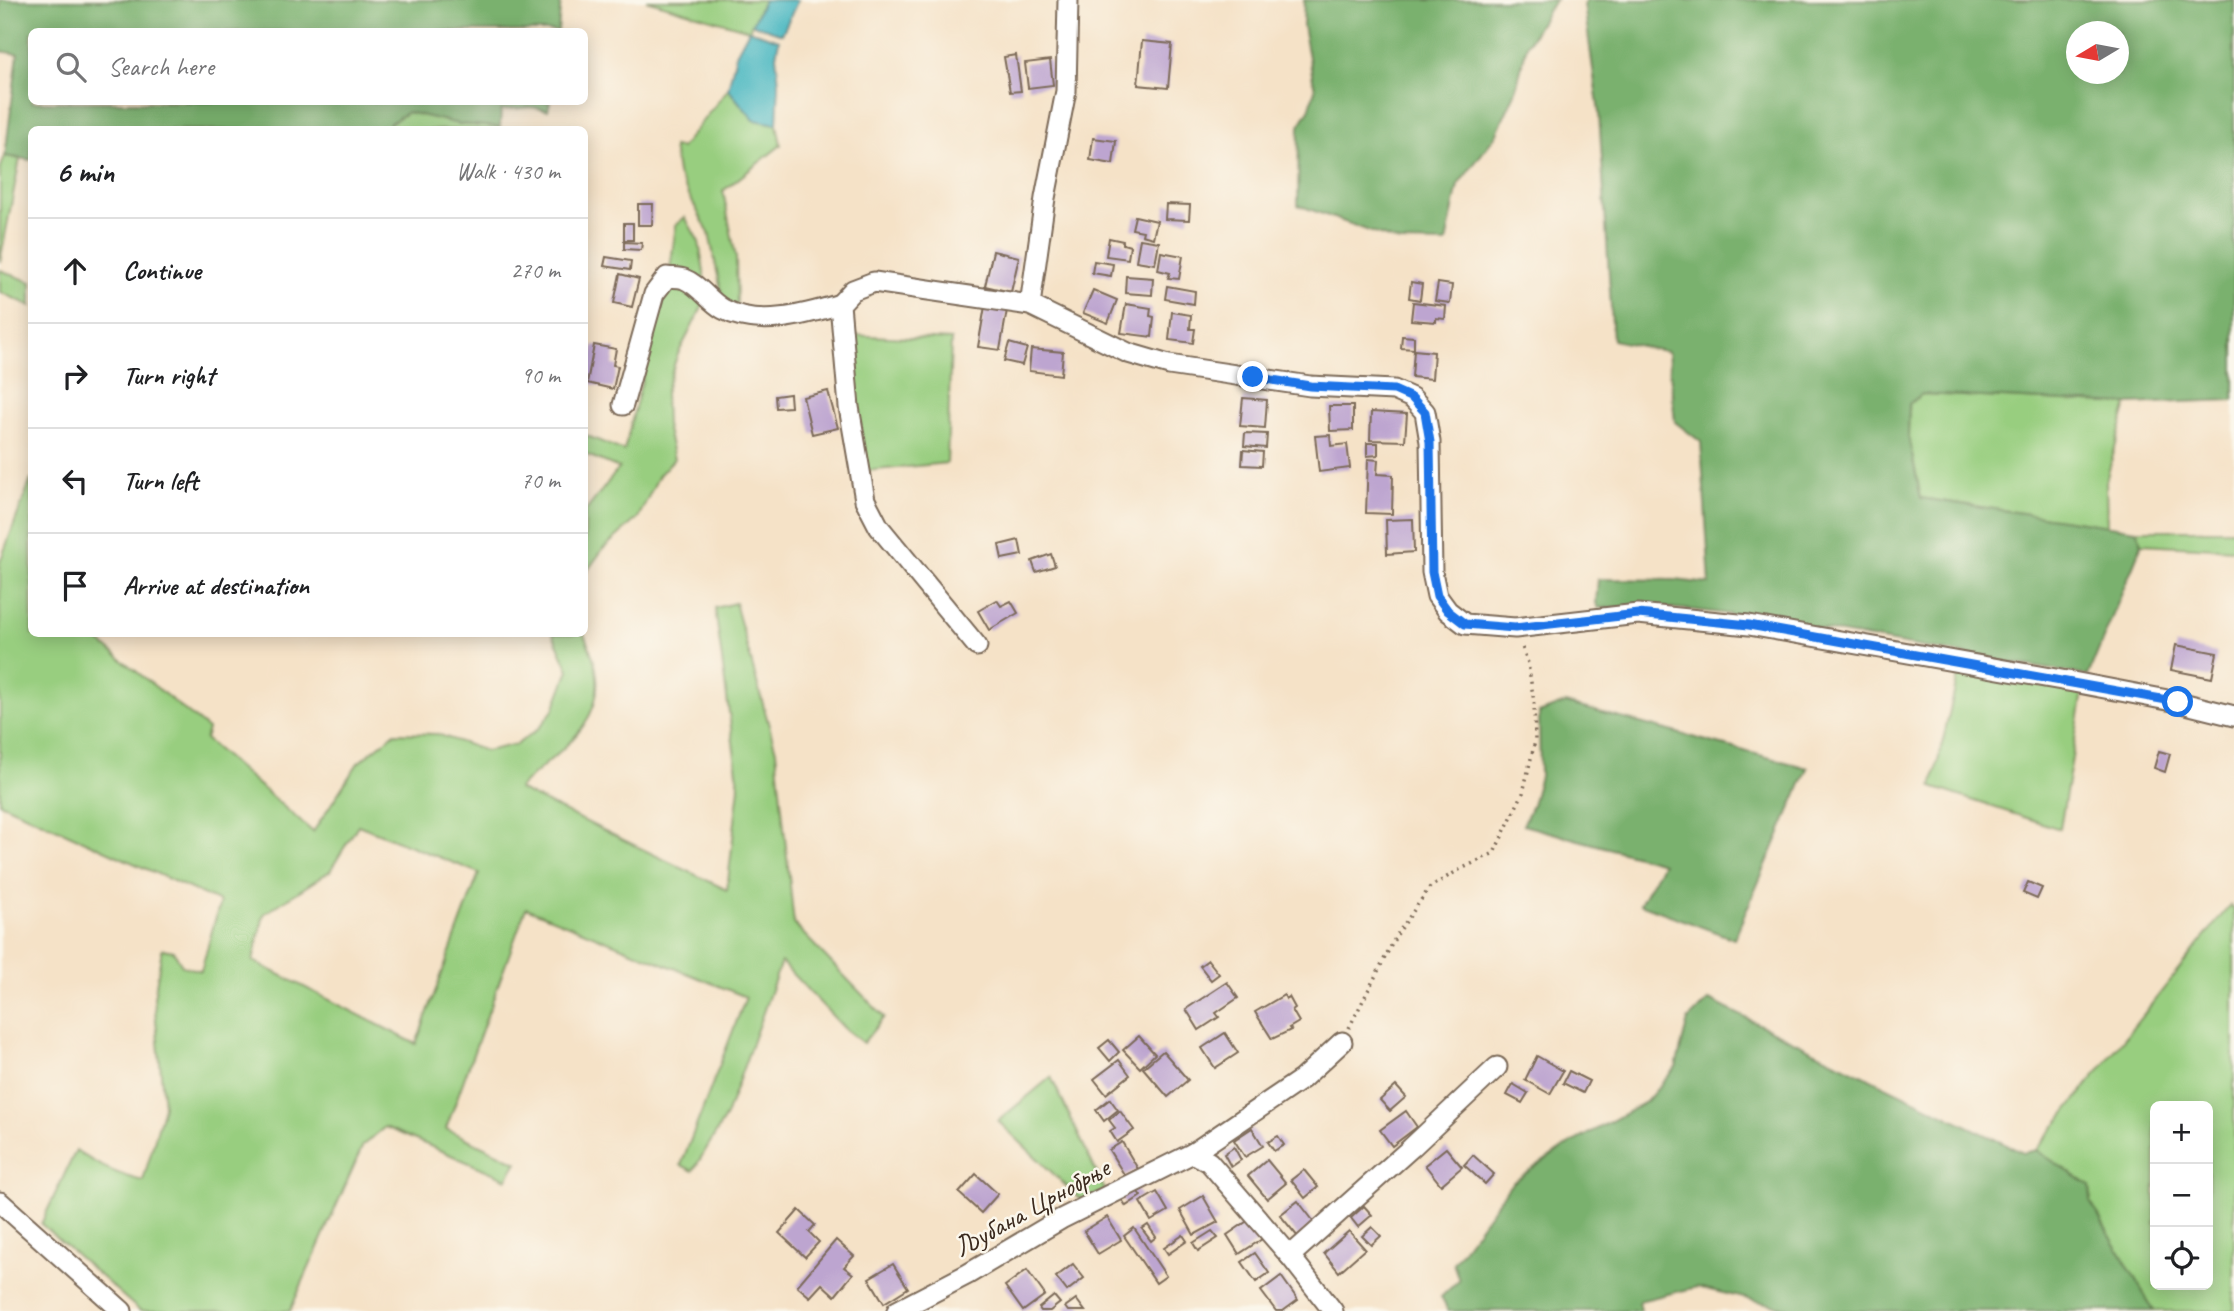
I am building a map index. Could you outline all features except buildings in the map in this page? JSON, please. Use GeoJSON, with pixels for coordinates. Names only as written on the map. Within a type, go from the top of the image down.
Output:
{"type":"FeatureCollection","features":[{"type":"Feature","properties":{"kind":"street"},"geometry":{"type":"LineString","coordinates":[[1030,305],[1045,198],[1066,91],[1068,0]]}},
{"type":"Feature","properties":{"kind":"street"},"geometry":{"type":"LineString","coordinates":[[623,405],[654,294],[667,278],[683,278],[722,309],[758,318],[812,313],[840,304],[853,290],[874,282],[1030,305],[1128,353],[1170,365],[1310,386],[1394,390],[1412,398],[1425,412],[1430,442],[1432,572],[1437,596],[1448,611],[1465,624],[1515,628],[1638,614],[1749,625],[2099,687],[2234,716]]}},
{"type":"Feature","properties":{"kind":"street"},"geometry":{"type":"LineString","coordinates":[[840,304],[849,407],[865,500],[879,527],[977,646]]}},
{"type":"Feature","properties":{"kind":"street","name":"Љубана Црнобрње"},"geometry":{"type":"LineString","coordinates":[[897,1311],[968,1274],[1061,1219],[1193,1153],[1302,1080],[1342,1042]]}},
{"type":"Feature","properties":{"kind":"street"},"geometry":{"type":"LineString","coordinates":[[1290,1256],[1411,1149],[1497,1067]]}},
{"type":"Feature","properties":{"kind":"street"},"geometry":{"type":"LineString","coordinates":[[1193,1153],[1209,1162],[1290,1256],[1333,1311]]}},
{"type":"Feature","properties":{"kind":"street"},"geometry":{"type":"LineString","coordinates":[[0,1202],[122,1311]]}},
{"type":"Feature","properties":{"kind":"path"},"geometry":{"type":"LineString","coordinates":[[1342,1042],[1396,936],[1430,887],[1494,853],[1523,793],[1535,741],[1534,702],[1528,663],[1515,628]]}},
{"type":"Feature","properties":{"kind":"green space"},"geometry":{"type":"Polygon","coordinates":[[[0,0],[561,0],[558,28],[28,28],[28,105],[549,105],[548,110],[531,107],[501,110],[500,126],[459,124],[408,112],[389,126],[28,126],[28,160],[5,156],[18,54],[0,51],[0,0]]]}},
{"type":"Feature","properties":{"kind":"green space"},"geometry":{"type":"Polygon","coordinates":[[[646,0],[764,0],[749,30],[646,0]]]}},
{"type":"Feature","properties":{"kind":"green space"},"geometry":{"type":"Polygon","coordinates":[[[1304,0],[1556,0],[1527,45],[1515,93],[1496,135],[1458,185],[1446,243],[1399,242],[1298,205],[1299,126],[1309,110],[1315,90],[1303,26],[1304,0]]]}},
{"type":"Feature","properties":{"kind":"green space"},"geometry":{"type":"Polygon","coordinates":[[[1586,0],[2234,0],[2234,400],[2127,404],[1922,394],[1909,404],[1908,436],[1921,498],[2136,530],[2142,544],[2088,676],[1720,613],[1659,608],[1598,608],[1598,579],[1675,580],[1710,584],[1701,442],[1675,422],[1668,352],[1613,340],[1599,113],[1584,4],[1586,0]]]}},
{"type":"Feature","properties":{"kind":"green space"},"geometry":{"type":"Polygon","coordinates":[[[728,89],[754,120],[777,124],[781,145],[723,191],[736,258],[737,308],[723,300],[709,233],[677,173],[673,147],[681,148],[728,89]]]}},
{"type":"Feature","properties":{"kind":"green space"},"geometry":{"type":"Polygon","coordinates":[[[408,112],[459,124],[486,126],[389,126],[408,112]]]}},
{"type":"Feature","properties":{"kind":"green space"},"geometry":{"type":"Polygon","coordinates":[[[5,156],[20,159],[0,262],[0,170],[5,156]]]}},
{"type":"Feature","properties":{"kind":"green space"},"geometry":{"type":"Polygon","coordinates":[[[685,217],[699,242],[704,272],[704,303],[677,356],[665,393],[666,425],[674,459],[659,475],[638,518],[603,549],[588,570],[588,508],[619,468],[588,455],[588,436],[624,451],[670,270],[676,225],[685,217]]]}},
{"type":"Feature","properties":{"kind":"green space"},"geometry":{"type":"Polygon","coordinates":[[[0,270],[28,281],[28,305],[0,292],[0,270]]]}},
{"type":"Feature","properties":{"kind":"green space"},"geometry":{"type":"Polygon","coordinates":[[[848,335],[951,340],[947,463],[866,471],[848,335]]]}},
{"type":"Feature","properties":{"kind":"green space"},"geometry":{"type":"Polygon","coordinates":[[[1922,394],[2127,404],[2106,481],[2107,526],[1921,498],[1908,436],[1909,403],[1922,394]]]}},
{"type":"Feature","properties":{"kind":"green space"},"geometry":{"type":"Polygon","coordinates":[[[28,487],[28,637],[94,637],[208,729],[205,739],[313,832],[358,763],[395,733],[437,734],[486,751],[517,744],[538,729],[554,709],[569,670],[554,637],[585,637],[596,669],[597,689],[593,707],[574,738],[518,789],[727,890],[739,787],[715,608],[735,603],[776,751],[794,924],[884,1017],[863,1043],[844,1028],[781,962],[726,1116],[693,1171],[681,1165],[746,997],[526,908],[446,1129],[517,1162],[507,1179],[385,1127],[363,1145],[290,1311],[140,1311],[41,1224],[76,1150],[108,1169],[143,1181],[164,1106],[154,998],[162,949],[174,951],[182,966],[201,971],[220,902],[0,803],[0,562],[28,487]],[[358,825],[330,871],[264,914],[253,961],[416,1044],[479,873],[358,825]]]}},
{"type":"Feature","properties":{"kind":"green space"},"geometry":{"type":"Polygon","coordinates":[[[2136,530],[2234,530],[2234,549],[2142,544],[2136,530]]]}},
{"type":"Feature","properties":{"kind":"green space"},"geometry":{"type":"Polygon","coordinates":[[[1959,672],[2083,692],[2060,829],[1932,787],[1959,672]]]}},
{"type":"Feature","properties":{"kind":"green space"},"geometry":{"type":"Polygon","coordinates":[[[1565,703],[1808,768],[1734,939],[1640,904],[1663,863],[1523,825],[1540,776],[1539,713],[1565,703]]]}},
{"type":"Feature","properties":{"kind":"green space"},"geometry":{"type":"Polygon","coordinates":[[[2230,905],[2234,910],[2234,1311],[2154,1311],[2091,1203],[2090,1186],[2036,1150],[2230,905]]]}},
{"type":"Feature","properties":{"kind":"green space"},"geometry":{"type":"Polygon","coordinates":[[[1709,1000],[2023,1153],[2036,1150],[2090,1186],[2091,1203],[2154,1311],[1800,1311],[1697,1287],[1639,1301],[1641,1311],[1448,1311],[1441,1297],[1459,1280],[1453,1263],[1512,1183],[1564,1147],[1646,1102],[1676,1067],[1688,1020],[1709,1000]]]}},
{"type":"Feature","properties":{"kind":"green space"},"geometry":{"type":"Polygon","coordinates":[[[1051,1077],[1105,1190],[1083,1202],[998,1121],[1051,1077]]]}},
{"type":"Feature","properties":{"kind":"water"},"geometry":{"type":"Polygon","coordinates":[[[764,0],[798,0],[782,34],[752,24],[764,0]]]}},
{"type":"Feature","properties":{"kind":"water"},"geometry":{"type":"Polygon","coordinates":[[[749,30],[779,40],[776,56],[779,83],[777,124],[754,120],[728,89],[736,54],[749,30]]]}},
{"type":"Feature","properties":{"kind":"route"},"geometry":{"type":"LineString","coordinates":[[1253,377],[1310,386],[1394,390],[1412,398],[1425,412],[1430,442],[1432,572],[1437,596],[1448,611],[1465,624],[1515,628],[1638,614],[1749,625],[2178,702]]}}]}
